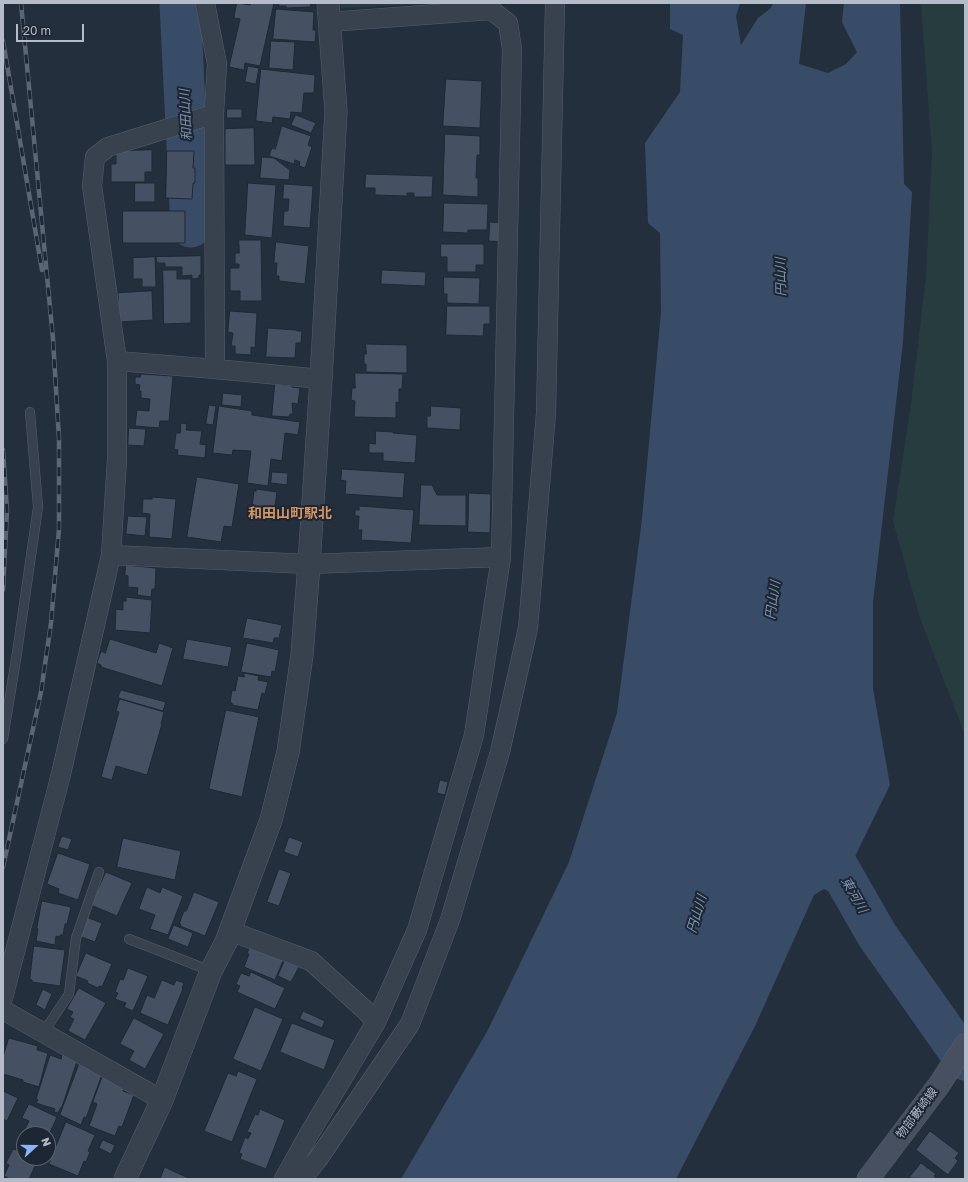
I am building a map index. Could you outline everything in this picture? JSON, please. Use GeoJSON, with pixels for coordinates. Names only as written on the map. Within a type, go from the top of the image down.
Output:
{"type":"FeatureCollection","features":[{"type":"Feature","properties":{"kind":"main road","name":"物部藪崎線"},"geometry":{"type":"LineString","coordinates":[[868,1179],[939,1085],[965,1045]]}},
{"type":"Feature","properties":{"kind":"street"},"geometry":{"type":"LineString","coordinates":[[205,3],[217,64],[214,114],[215,369]]}},
{"type":"Feature","properties":{"kind":"street"},"geometry":{"type":"LineString","coordinates":[[302,1179],[318,1160],[410,1024],[450,920],[500,752],[528,628],[546,413],[555,3]]}},
{"type":"Feature","properties":{"kind":"street"},"geometry":{"type":"LineString","coordinates":[[125,1179],[162,1100],[211,971],[226,942],[271,820],[288,752],[302,655],[309,564],[336,111],[328,13],[491,10],[508,23],[512,49],[501,556],[474,735],[417,930],[376,1022],[284,1179]]}},
{"type":"Feature","properties":{"kind":"street"},"geometry":{"type":"LineString","coordinates":[[3,998],[61,774],[110,555],[117,459],[117,361],[92,186],[95,157],[108,147],[214,114]]}},
{"type":"Feature","properties":{"kind":"street"},"geometry":{"type":"LineString","coordinates":[[117,361],[321,379]]}},
{"type":"Feature","properties":{"kind":"street"},"geometry":{"type":"LineString","coordinates":[[110,555],[309,564],[501,556]]}},
{"type":"Feature","properties":{"kind":"street"},"geometry":{"type":"LineString","coordinates":[[230,930],[311,961],[365,1010],[376,1022]]}},
{"type":"Feature","properties":{"kind":"street"},"geometry":{"type":"LineString","coordinates":[[3,1010],[162,1100]]}},
{"type":"Feature","properties":{"kind":"lane"},"geometry":{"type":"LineString","coordinates":[[3,739],[38,507],[30,412]]}},
{"type":"Feature","properties":{"kind":"lane"},"geometry":{"type":"LineString","coordinates":[[44,1033],[69,994],[76,938],[99,872]]}},
{"type":"Feature","properties":{"kind":"lane"},"geometry":{"type":"LineString","coordinates":[[129,939],[211,971]]}},
{"type":"Feature","properties":{"kind":"green space"},"geometry":{"type":"Polygon","coordinates":[[[340,3],[442,3],[341,8],[340,3]]]}},
{"type":"Feature","properties":{"kind":"green space"},"geometry":{"type":"Polygon","coordinates":[[[921,3],[965,3],[965,735],[920,618],[893,521],[911,404],[926,276],[932,153],[921,3]]]}},
{"type":"Feature","properties":{"kind":"water","name":"円山川"},"geometry":{"type":"Polygon","coordinates":[[[670,3],[740,3],[736,16],[741,45],[758,18],[771,8],[773,3],[806,3],[799,64],[828,73],[846,64],[857,52],[842,22],[844,3],[900,3],[904,184],[912,192],[903,342],[873,602],[873,689],[890,785],[836,895],[824,889],[814,895],[755,1026],[676,1179],[401,1179],[488,1030],[569,862],[617,713],[642,519],[661,312],[660,233],[648,223],[645,143],[680,92],[683,35],[670,29],[670,3]]]}},
{"type":"Feature","properties":{"kind":"building"},"geometry":{"type":"Polygon","coordinates":[[[237,3],[250,5],[251,3],[274,3],[260,66],[245,63],[244,70],[229,67],[240,19],[234,18],[237,3]]]}},
{"type":"Feature","properties":{"kind":"building"},"geometry":{"type":"Polygon","coordinates":[[[279,3],[310,3],[311,7],[286,8],[286,6],[279,6],[279,3]]]}},
{"type":"Feature","properties":{"kind":"building"},"geometry":{"type":"Polygon","coordinates":[[[276,9],[314,12],[313,30],[316,30],[315,42],[273,39],[276,9]]]}},
{"type":"Feature","properties":{"kind":"building"},"geometry":{"type":"Polygon","coordinates":[[[271,41],[295,42],[293,70],[269,68],[271,41]]]}},
{"type":"Feature","properties":{"kind":"building"},"geometry":{"type":"Polygon","coordinates":[[[248,66],[259,68],[256,84],[245,82],[248,66]]]}},
{"type":"Feature","properties":{"kind":"building"},"geometry":{"type":"Polygon","coordinates":[[[261,69],[315,75],[314,93],[304,93],[302,113],[291,112],[290,119],[273,117],[272,123],[256,121],[261,69]]]}},
{"type":"Feature","properties":{"kind":"building"},"geometry":{"type":"Polygon","coordinates":[[[446,79],[482,81],[480,128],[443,126],[446,79]]]}},
{"type":"Feature","properties":{"kind":"building"},"geometry":{"type":"Polygon","coordinates":[[[227,109],[242,109],[242,118],[227,118],[227,109]]]}},
{"type":"Feature","properties":{"kind":"building"},"geometry":{"type":"Polygon","coordinates":[[[296,115],[316,123],[311,133],[291,125],[296,115]]]}},
{"type":"Feature","properties":{"kind":"building"},"geometry":{"type":"Polygon","coordinates":[[[282,126],[311,136],[308,145],[312,147],[305,168],[299,166],[300,162],[295,160],[294,164],[269,156],[272,148],[275,149],[282,126]]]}},
{"type":"Feature","properties":{"kind":"building"},"geometry":{"type":"Polygon","coordinates":[[[254,128],[255,165],[225,165],[225,129],[254,128]]]}},
{"type":"Feature","properties":{"kind":"building"},"geometry":{"type":"Polygon","coordinates":[[[445,134],[480,136],[480,155],[477,155],[476,178],[478,178],[478,197],[443,195],[445,134]]]}},
{"type":"Feature","properties":{"kind":"building"},"geometry":{"type":"Polygon","coordinates":[[[152,150],[152,172],[145,172],[145,182],[111,182],[111,164],[116,164],[116,151],[152,150]]]}},
{"type":"Feature","properties":{"kind":"building"},"geometry":{"type":"Polygon","coordinates":[[[167,151],[194,151],[193,168],[195,168],[195,183],[193,183],[192,199],[166,198],[167,151]]]}},
{"type":"Feature","properties":{"kind":"building"},"geometry":{"type":"Polygon","coordinates":[[[262,157],[274,158],[290,170],[289,180],[260,178],[262,157]]]}},
{"type":"Feature","properties":{"kind":"building"},"geometry":{"type":"Polygon","coordinates":[[[366,174],[433,176],[432,197],[414,197],[414,193],[407,193],[407,196],[375,195],[375,188],[365,188],[366,174]]]}},
{"type":"Feature","properties":{"kind":"building"},"geometry":{"type":"Polygon","coordinates":[[[135,183],[155,183],[155,202],[135,202],[135,183]]]}},
{"type":"Feature","properties":{"kind":"building"},"geometry":{"type":"Polygon","coordinates":[[[248,183],[276,185],[272,238],[245,235],[248,183]]]}},
{"type":"Feature","properties":{"kind":"building"},"geometry":{"type":"Polygon","coordinates":[[[284,184],[313,186],[310,228],[283,226],[284,211],[288,211],[289,199],[283,199],[284,184]]]}},
{"type":"Feature","properties":{"kind":"building"},"geometry":{"type":"Polygon","coordinates":[[[444,203],[488,204],[487,230],[468,230],[468,233],[443,232],[444,203]]]}},
{"type":"Feature","properties":{"kind":"building"},"geometry":{"type":"Polygon","coordinates":[[[123,211],[185,211],[185,243],[123,243],[123,211]]]}},
{"type":"Feature","properties":{"kind":"building"},"geometry":{"type":"Polygon","coordinates":[[[490,222],[504,223],[503,242],[489,241],[490,222]]]}},
{"type":"Feature","properties":{"kind":"building"},"geometry":{"type":"Polygon","coordinates":[[[239,240],[261,240],[262,301],[240,301],[240,291],[230,291],[230,268],[239,268],[239,264],[235,264],[235,253],[239,253],[239,240]]]}},
{"type":"Feature","properties":{"kind":"building"},"geometry":{"type":"Polygon","coordinates":[[[276,242],[309,246],[305,284],[279,281],[279,276],[276,276],[277,263],[274,263],[276,242]]]}},
{"type":"Feature","properties":{"kind":"building"},"geometry":{"type":"Polygon","coordinates":[[[441,244],[484,244],[484,265],[476,265],[476,272],[447,272],[447,257],[441,257],[441,244]]]}},
{"type":"Feature","properties":{"kind":"building"},"geometry":{"type":"Polygon","coordinates":[[[201,256],[201,275],[199,275],[199,278],[192,279],[192,275],[182,276],[182,267],[165,267],[165,263],[157,263],[156,257],[201,256]]]}},
{"type":"Feature","properties":{"kind":"building"},"geometry":{"type":"Polygon","coordinates":[[[155,257],[156,287],[142,287],[142,279],[133,279],[133,258],[155,257]]]}},
{"type":"Feature","properties":{"kind":"building"},"geometry":{"type":"Polygon","coordinates":[[[163,270],[177,270],[177,279],[191,279],[191,323],[164,324],[163,270]]]}},
{"type":"Feature","properties":{"kind":"building"},"geometry":{"type":"Polygon","coordinates":[[[382,270],[426,272],[425,286],[381,284],[382,270]]]}},
{"type":"Feature","properties":{"kind":"building"},"geometry":{"type":"Polygon","coordinates":[[[444,277],[480,278],[479,304],[447,303],[447,294],[444,294],[444,277]]]}},
{"type":"Feature","properties":{"kind":"building"},"geometry":{"type":"Polygon","coordinates":[[[152,291],[153,320],[119,322],[118,293],[152,291]]]}},
{"type":"Feature","properties":{"kind":"building"},"geometry":{"type":"Polygon","coordinates":[[[447,306],[490,306],[490,324],[484,324],[483,336],[446,335],[447,306]]]}},
{"type":"Feature","properties":{"kind":"building"},"geometry":{"type":"Polygon","coordinates":[[[230,311],[257,313],[255,348],[251,347],[251,355],[235,354],[235,346],[231,346],[233,333],[228,332],[230,311]]]}},
{"type":"Feature","properties":{"kind":"building"},"geometry":{"type":"Polygon","coordinates":[[[268,328],[302,331],[301,343],[296,343],[295,358],[266,357],[268,328]]]}},
{"type":"Feature","properties":{"kind":"building"},"geometry":{"type":"Polygon","coordinates":[[[366,344],[407,345],[407,373],[366,372],[364,354],[366,354],[366,344]]]}},
{"type":"Feature","properties":{"kind":"building"},"geometry":{"type":"Polygon","coordinates":[[[355,373],[403,374],[402,389],[399,389],[399,403],[396,402],[396,418],[354,417],[355,401],[351,400],[352,388],[355,388],[355,373]]]}},
{"type":"Feature","properties":{"kind":"building"},"geometry":{"type":"Polygon","coordinates":[[[141,374],[173,376],[169,421],[160,421],[159,428],[135,426],[137,410],[149,411],[150,399],[141,398],[141,391],[139,391],[140,385],[135,384],[135,377],[140,377],[141,374]]]}},
{"type":"Feature","properties":{"kind":"building"},"geometry":{"type":"Polygon","coordinates":[[[275,384],[300,388],[298,404],[292,403],[293,414],[290,414],[289,417],[272,416],[275,384]]]}},
{"type":"Feature","properties":{"kind":"building"},"geometry":{"type":"Polygon","coordinates":[[[223,393],[242,395],[241,407],[222,405],[223,393]]]}},
{"type":"Feature","properties":{"kind":"building"},"geometry":{"type":"Polygon","coordinates":[[[209,405],[216,406],[213,425],[206,424],[209,405]]]}},
{"type":"Feature","properties":{"kind":"building"},"geometry":{"type":"Polygon","coordinates":[[[219,406],[252,411],[252,415],[300,422],[298,435],[285,433],[282,461],[271,459],[268,486],[247,483],[251,451],[233,450],[232,455],[213,453],[219,406]]]}},
{"type":"Feature","properties":{"kind":"building"},"geometry":{"type":"Polygon","coordinates":[[[431,406],[461,408],[460,430],[427,428],[427,416],[430,416],[431,406]]]}},
{"type":"Feature","properties":{"kind":"building"},"geometry":{"type":"Polygon","coordinates":[[[181,423],[187,424],[186,430],[202,431],[200,444],[206,445],[205,458],[177,455],[178,450],[174,449],[176,433],[180,433],[181,423]]]}},
{"type":"Feature","properties":{"kind":"building"},"geometry":{"type":"Polygon","coordinates":[[[129,428],[146,429],[144,446],[128,445],[129,428]]]}},
{"type":"Feature","properties":{"kind":"building"},"geometry":{"type":"Polygon","coordinates":[[[376,431],[417,435],[415,463],[383,461],[383,453],[369,453],[369,443],[375,444],[376,431]]]}},
{"type":"Feature","properties":{"kind":"building"},"geometry":{"type":"Polygon","coordinates":[[[342,469],[405,473],[403,498],[345,494],[346,481],[341,480],[342,469]]]}},
{"type":"Feature","properties":{"kind":"building"},"geometry":{"type":"Polygon","coordinates":[[[272,472],[288,473],[287,485],[271,483],[272,472]]]}},
{"type":"Feature","properties":{"kind":"building"},"geometry":{"type":"Polygon","coordinates":[[[197,477],[239,484],[232,527],[224,526],[221,542],[187,537],[197,477]]]}},
{"type":"Feature","properties":{"kind":"building"},"geometry":{"type":"Polygon","coordinates":[[[421,485],[432,485],[437,495],[466,495],[466,526],[419,525],[421,485]]]}},
{"type":"Feature","properties":{"kind":"building"},"geometry":{"type":"Polygon","coordinates":[[[256,489],[277,492],[274,513],[253,510],[254,491],[256,491],[256,489]]]}},
{"type":"Feature","properties":{"kind":"building"},"geometry":{"type":"Polygon","coordinates":[[[469,493],[491,494],[490,533],[468,532],[469,493]]]}},
{"type":"Feature","properties":{"kind":"building"},"geometry":{"type":"Polygon","coordinates":[[[152,497],[176,499],[172,539],[149,537],[150,514],[142,513],[143,499],[152,499],[152,497]]]}},
{"type":"Feature","properties":{"kind":"building"},"geometry":{"type":"Polygon","coordinates":[[[359,506],[414,510],[411,543],[361,540],[362,530],[358,530],[359,516],[355,516],[355,510],[359,510],[359,506]]]}},
{"type":"Feature","properties":{"kind":"building"},"geometry":{"type":"Polygon","coordinates":[[[128,516],[147,517],[145,536],[126,534],[128,516]]]}},
{"type":"Feature","properties":{"kind":"building"},"geometry":{"type":"Polygon","coordinates":[[[126,565],[156,568],[155,589],[152,589],[151,597],[137,595],[138,588],[128,587],[128,576],[125,575],[126,565]]]}},
{"type":"Feature","properties":{"kind":"building"},"geometry":{"type":"Polygon","coordinates":[[[126,597],[152,600],[150,633],[115,630],[116,609],[123,610],[123,601],[126,601],[126,597]]]}},
{"type":"Feature","properties":{"kind":"building"},"geometry":{"type":"Polygon","coordinates":[[[247,618],[282,625],[279,638],[274,638],[273,643],[243,638],[247,618]]]}},
{"type":"Feature","properties":{"kind":"building"},"geometry":{"type":"Polygon","coordinates":[[[110,639],[156,653],[159,643],[173,648],[162,686],[101,667],[101,665],[97,663],[101,651],[105,653],[110,639]]]}},
{"type":"Feature","properties":{"kind":"building"},"geometry":{"type":"Polygon","coordinates":[[[187,639],[232,647],[228,667],[183,659],[187,639]]]}},
{"type":"Feature","properties":{"kind":"building"},"geometry":{"type":"Polygon","coordinates":[[[247,643],[279,650],[275,672],[272,671],[271,677],[241,672],[247,643]]]}},
{"type":"Feature","properties":{"kind":"building"},"geometry":{"type":"Polygon","coordinates":[[[244,673],[259,676],[258,680],[268,682],[265,694],[262,693],[258,710],[232,705],[232,703],[230,703],[232,690],[235,691],[238,676],[244,677],[244,673]]]}},
{"type":"Feature","properties":{"kind":"building"},"geometry":{"type":"Polygon","coordinates":[[[121,690],[166,702],[163,711],[118,698],[121,690]]]}},
{"type":"Feature","properties":{"kind":"building"},"geometry":{"type":"Polygon","coordinates":[[[120,699],[164,712],[147,775],[116,766],[112,780],[101,777],[119,712],[116,711],[120,699]]]}},
{"type":"Feature","properties":{"kind":"building"},"geometry":{"type":"Polygon","coordinates":[[[226,710],[259,717],[242,797],[209,789],[226,710]]]}},
{"type":"Feature","properties":{"kind":"building"},"geometry":{"type":"Polygon","coordinates":[[[440,780],[448,782],[445,795],[437,793],[440,780]]]}},
{"type":"Feature","properties":{"kind":"building"},"geometry":{"type":"Polygon","coordinates":[[[62,836],[72,839],[68,850],[58,847],[62,836]]]}},
{"type":"Feature","properties":{"kind":"building"},"geometry":{"type":"Polygon","coordinates":[[[289,837],[303,842],[298,857],[284,852],[289,837]]]}},
{"type":"Feature","properties":{"kind":"building"},"geometry":{"type":"Polygon","coordinates":[[[123,838],[181,851],[175,880],[117,867],[123,838]]]}},
{"type":"Feature","properties":{"kind":"building"},"geometry":{"type":"Polygon","coordinates":[[[58,853],[90,864],[78,900],[58,893],[59,889],[47,884],[58,853]]]}},
{"type":"Feature","properties":{"kind":"building"},"geometry":{"type":"Polygon","coordinates":[[[279,869],[291,873],[279,906],[267,902],[279,869]]]}},
{"type":"Feature","properties":{"kind":"building"},"geometry":{"type":"Polygon","coordinates":[[[106,872],[132,883],[117,916],[91,905],[106,872]]]}},
{"type":"Feature","properties":{"kind":"building"},"geometry":{"type":"Polygon","coordinates":[[[147,887],[160,893],[162,887],[183,896],[168,935],[150,929],[155,915],[139,909],[147,887]]]}},
{"type":"Feature","properties":{"kind":"building"},"geometry":{"type":"Polygon","coordinates":[[[194,892],[219,902],[205,936],[180,926],[181,924],[179,924],[194,892]]]}},
{"type":"Feature","properties":{"kind":"building"},"geometry":{"type":"Polygon","coordinates":[[[42,901],[71,907],[63,935],[60,935],[60,937],[56,936],[55,945],[36,941],[42,901]]]}},
{"type":"Feature","properties":{"kind":"building"},"geometry":{"type":"Polygon","coordinates":[[[86,917],[102,923],[95,942],[79,936],[86,917]]]}},
{"type":"Feature","properties":{"kind":"building"},"geometry":{"type":"Polygon","coordinates":[[[174,925],[193,933],[188,947],[168,939],[174,925]]]}},
{"type":"Feature","properties":{"kind":"building"},"geometry":{"type":"Polygon","coordinates":[[[251,945],[285,956],[275,980],[244,967],[251,945]]]}},
{"type":"Feature","properties":{"kind":"building"},"geometry":{"type":"Polygon","coordinates":[[[34,946],[65,950],[60,986],[32,982],[30,979],[34,946]]]}},
{"type":"Feature","properties":{"kind":"building"},"geometry":{"type":"Polygon","coordinates":[[[86,953],[112,964],[102,987],[99,986],[98,988],[87,983],[88,981],[76,976],[86,953]]]}},
{"type":"Feature","properties":{"kind":"building"},"geometry":{"type":"Polygon","coordinates":[[[285,960],[299,967],[291,982],[278,976],[285,960]]]}},
{"type":"Feature","properties":{"kind":"building"},"geometry":{"type":"Polygon","coordinates":[[[128,968],[148,976],[133,1011],[124,1007],[126,1003],[115,999],[118,993],[115,992],[120,979],[123,980],[128,968]]]}},
{"type":"Feature","properties":{"kind":"building"},"geometry":{"type":"Polygon","coordinates":[[[251,972],[285,988],[275,1009],[237,992],[240,986],[236,984],[241,973],[249,976],[251,972]]]}},
{"type":"Feature","properties":{"kind":"building"},"geometry":{"type":"Polygon","coordinates":[[[162,980],[174,985],[176,980],[184,983],[183,989],[168,1025],[140,1013],[147,995],[154,998],[162,980]]]}},
{"type":"Feature","properties":{"kind":"building"},"geometry":{"type":"Polygon","coordinates":[[[79,988],[106,1003],[85,1040],[68,1031],[74,1019],[70,1017],[73,1012],[67,1009],[79,988]]]}},
{"type":"Feature","properties":{"kind":"building"},"geometry":{"type":"Polygon","coordinates":[[[43,989],[52,994],[45,1010],[36,1005],[43,989]]]}},
{"type":"Feature","properties":{"kind":"building"},"geometry":{"type":"Polygon","coordinates":[[[255,1007],[283,1019],[261,1071],[233,1059],[255,1007]]]}},
{"type":"Feature","properties":{"kind":"building"},"geometry":{"type":"Polygon","coordinates":[[[303,1011],[325,1021],[322,1028],[300,1019],[303,1011]]]}},
{"type":"Feature","properties":{"kind":"building"},"geometry":{"type":"Polygon","coordinates":[[[134,1018],[164,1034],[145,1069],[129,1060],[134,1051],[120,1044],[134,1018]]]}},
{"type":"Feature","properties":{"kind":"building"},"geometry":{"type":"Polygon","coordinates":[[[292,1023],[335,1040],[324,1070],[280,1052],[292,1023]]]}},
{"type":"Feature","properties":{"kind":"building"},"geometry":{"type":"Polygon","coordinates":[[[9,1038],[38,1046],[37,1050],[48,1053],[39,1087],[3,1074],[3,1057],[9,1038]]]}},
{"type":"Feature","properties":{"kind":"building"},"geometry":{"type":"Polygon","coordinates":[[[62,1053],[78,1058],[62,1107],[58,1113],[54,1112],[55,1109],[36,1103],[38,1100],[36,1099],[50,1055],[61,1059],[62,1053]]]}},
{"type":"Feature","properties":{"kind":"building"},"geometry":{"type":"Polygon","coordinates":[[[81,1059],[103,1072],[86,1118],[84,1117],[81,1125],[60,1115],[81,1059]]]}},
{"type":"Feature","properties":{"kind":"building"},"geometry":{"type":"Polygon","coordinates":[[[238,1071],[257,1079],[232,1142],[204,1131],[228,1073],[236,1076],[238,1071]]]}},
{"type":"Feature","properties":{"kind":"building"},"geometry":{"type":"Polygon","coordinates":[[[103,1075],[125,1084],[123,1091],[134,1095],[122,1127],[119,1126],[115,1136],[89,1126],[97,1104],[93,1102],[103,1075]]]}},
{"type":"Feature","properties":{"kind":"building"},"geometry":{"type":"Polygon","coordinates":[[[3,1091],[18,1098],[7,1121],[3,1119],[3,1091]]]}},
{"type":"Feature","properties":{"kind":"building"},"geometry":{"type":"Polygon","coordinates":[[[29,1104],[57,1117],[53,1126],[26,1126],[29,1121],[22,1118],[29,1104]]]}},
{"type":"Feature","properties":{"kind":"building"},"geometry":{"type":"Polygon","coordinates":[[[260,1109],[285,1120],[266,1169],[240,1159],[242,1154],[239,1153],[245,1137],[248,1139],[251,1133],[247,1132],[255,1114],[258,1115],[260,1109]]]}},
{"type":"Feature","properties":{"kind":"building"},"geometry":{"type":"Polygon","coordinates":[[[66,1122],[95,1135],[88,1151],[90,1152],[86,1162],[84,1161],[78,1176],[54,1166],[56,1166],[56,1147],[66,1122]]]}},
{"type":"Feature","properties":{"kind":"building"},"geometry":{"type":"Polygon","coordinates":[[[930,1131],[959,1153],[955,1158],[958,1161],[948,1175],[916,1150],[930,1131]]]}},
{"type":"Feature","properties":{"kind":"building"},"geometry":{"type":"Polygon","coordinates":[[[103,1140],[115,1145],[111,1154],[99,1148],[103,1140]]]}},
{"type":"Feature","properties":{"kind":"building"},"geometry":{"type":"Polygon","coordinates":[[[13,1149],[16,1150],[16,1166],[35,1166],[29,1179],[10,1179],[4,1176],[9,1165],[6,1163],[13,1149]]]}},
{"type":"Feature","properties":{"kind":"building"},"geometry":{"type":"Polygon","coordinates":[[[921,1163],[936,1174],[934,1176],[937,1179],[909,1178],[921,1163]]]}},
{"type":"Feature","properties":{"kind":"building"},"geometry":{"type":"Polygon","coordinates":[[[165,1167],[175,1172],[191,1179],[160,1179],[165,1167]]]}},
{"type":"Feature","properties":{"kind":"waterway","name":"和田山川"},"geometry":{"type":"LineString","coordinates":[[180,3],[191,227]]}},
{"type":"Feature","properties":{"kind":"waterway","name":"東河川"},"geometry":{"type":"LineString","coordinates":[[817,830],[877,935],[965,1060]]}},
{"type":"Feature","properties":{"kind":"railway"},"geometry":{"type":"LineString","coordinates":[[3,867],[41,692],[51,623],[59,529],[59,439],[53,339],[21,3]]}},
{"type":"Feature","properties":{"kind":"railway"},"geometry":{"type":"LineString","coordinates":[[3,41],[42,270]]}},
{"type":"Feature","properties":{"kind":"railway"},"geometry":{"type":"LineString","coordinates":[[3,450],[7,510],[3,590]]}},
{"type":"Feature","properties":{"kind":"district","name":"和田山町駅北"},"geometry":{"type":"Point","coordinates":[290,514]}}]}
